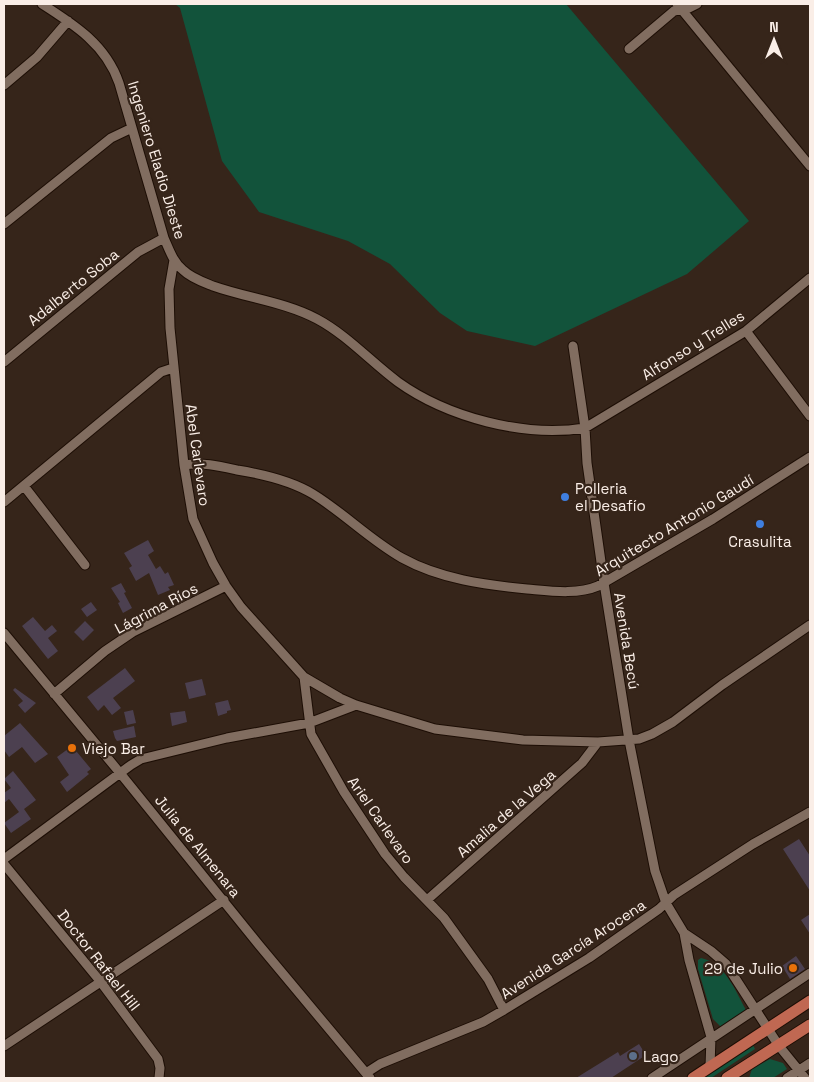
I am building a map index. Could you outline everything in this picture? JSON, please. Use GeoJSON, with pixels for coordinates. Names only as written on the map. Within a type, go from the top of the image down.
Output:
{"type":"FeatureCollection","features":[{"type":"Feature","properties":{"kind":"main road"},"geometry":{"type":"LineString","coordinates":[[693,1078],[810,1001]]}},
{"type":"Feature","properties":{"kind":"main road"},"geometry":{"type":"LineString","coordinates":[[728,1078],[810,1025]]}},
{"type":"Feature","properties":{"kind":"street","name":"Ingeniero Eladio Dieste"},"geometry":{"type":"LineString","coordinates":[[42,4],[95,42],[111,64],[119,83],[164,238],[174,260],[182,270],[207,284],[229,292],[287,306],[319,320],[338,332],[409,389],[456,412],[505,426],[559,430],[585,428]]}},
{"type":"Feature","properties":{"kind":"street"},"geometry":{"type":"LineString","coordinates":[[630,49],[679,7],[697,4]]}},
{"type":"Feature","properties":{"kind":"street"},"geometry":{"type":"LineString","coordinates":[[679,7],[810,166]]}},
{"type":"Feature","properties":{"kind":"street"},"geometry":{"type":"LineString","coordinates":[[4,85],[37,58],[68,21]]}},
{"type":"Feature","properties":{"kind":"street"},"geometry":{"type":"LineString","coordinates":[[4,224],[111,138],[132,128]]}},
{"type":"Feature","properties":{"kind":"street","name":"Adalberto Soba"},"geometry":{"type":"LineString","coordinates":[[4,362],[138,252],[164,238]]}},
{"type":"Feature","properties":{"kind":"street","name":"Abel Carlevaro"},"geometry":{"type":"LineString","coordinates":[[174,260],[169,289],[173,368],[184,464],[193,519],[212,563],[226,586],[257,626],[304,677],[340,698],[356,705],[435,729],[524,740],[598,742],[639,739],[673,722],[722,685],[810,625]]}},
{"type":"Feature","properties":{"kind":"street","name":"Alfonso y Trelles"},"geometry":{"type":"LineString","coordinates":[[585,428],[746,331],[810,279]]}},
{"type":"Feature","properties":{"kind":"street"},"geometry":{"type":"LineString","coordinates":[[746,331],[810,416]]}},
{"type":"Feature","properties":{"kind":"street","name":"Avenida Becú"},"geometry":{"type":"LineString","coordinates":[[573,346],[604,583],[629,740],[655,871],[666,903],[684,933],[689,960],[711,1037],[710,1067]]}},
{"type":"Feature","properties":{"kind":"street"},"geometry":{"type":"LineString","coordinates":[[4,502],[161,372],[173,368]]}},
{"type":"Feature","properties":{"kind":"street","name":"Arquitecto Antonio Gaudí"},"geometry":{"type":"LineString","coordinates":[[184,464],[206,464],[260,474],[289,482],[311,492],[366,534],[403,559],[456,578],[503,587],[562,591],[587,590],[604,583],[728,510],[810,457]]}},
{"type":"Feature","properties":{"kind":"street"},"geometry":{"type":"LineString","coordinates":[[24,486],[85,565]]}},
{"type":"Feature","properties":{"kind":"street","name":"Lágrima Ríos"},"geometry":{"type":"LineString","coordinates":[[54,694],[105,652],[133,632],[226,586]]}},
{"type":"Feature","properties":{"kind":"street","name":"Julia de Almenara"},"geometry":{"type":"LineString","coordinates":[[4,633],[368,1076]]}},
{"type":"Feature","properties":{"kind":"street","name":"Ariel Carlevaro"},"geometry":{"type":"LineString","coordinates":[[304,677],[311,734],[344,792],[385,854],[444,918],[472,956],[488,979],[504,1010]]}},
{"type":"Feature","properties":{"kind":"street"},"geometry":{"type":"LineString","coordinates":[[4,859],[141,759],[166,752],[309,723],[356,705]]}},
{"type":"Feature","properties":{"kind":"street","name":"Amalia de la Vega"},"geometry":{"type":"LineString","coordinates":[[426,900],[582,763],[598,742]]}},
{"type":"Feature","properties":{"kind":"street","name":"Avenida García Arocena"},"geometry":{"type":"LineString","coordinates":[[368,1076],[380,1064],[451,1036],[483,1022],[504,1010],[589,958],[666,903],[674,895],[753,844],[810,812]]}},
{"type":"Feature","properties":{"kind":"street","name":"Doctor Rafael Hill"},"geometry":{"type":"LineString","coordinates":[[4,864],[100,982],[158,1059],[160,1068],[159,1078]]}},
{"type":"Feature","properties":{"kind":"street"},"geometry":{"type":"LineString","coordinates":[[4,1046],[224,900]]}},
{"type":"Feature","properties":{"kind":"street","name":"Avenida Becú"},"geometry":{"type":"LineString","coordinates":[[684,933],[711,951],[726,964],[779,1046],[802,1074]]}},
{"type":"Feature","properties":{"kind":"street"},"geometry":{"type":"LineString","coordinates":[[652,1078],[810,973]]}},
{"type":"Feature","properties":{"kind":"street"},"geometry":{"type":"LineString","coordinates":[[787,1078],[802,1074],[810,1063]]}},
{"type":"Feature","properties":{"kind":"green space"},"geometry":{"type":"Polygon","coordinates":[[[175,4],[566,4],[749,221],[687,274],[535,346],[467,331],[440,313],[390,264],[348,241],[259,212],[222,161],[180,8],[175,4]]]}},
{"type":"Feature","properties":{"kind":"green space"},"geometry":{"type":"Polygon","coordinates":[[[701,958],[717,965],[723,971],[746,1010],[721,1027],[713,1019],[698,969],[698,960],[701,958]]]}},
{"type":"Feature","properties":{"kind":"green space"},"geometry":{"type":"Polygon","coordinates":[[[753,1045],[755,1049],[711,1078],[704,1078],[753,1045]]]}},
{"type":"Feature","properties":{"kind":"green space"},"geometry":{"type":"Polygon","coordinates":[[[770,1059],[783,1063],[787,1069],[773,1078],[749,1078],[752,1069],[770,1059]]]}},
{"type":"Feature","properties":{"kind":"building"},"geometry":{"type":"Polygon","coordinates":[[[148,540],[154,551],[148,555],[156,569],[160,566],[165,574],[168,572],[174,585],[168,587],[170,590],[158,595],[149,573],[136,581],[129,568],[132,566],[124,553],[148,540]]]}},
{"type":"Feature","properties":{"kind":"building"},"geometry":{"type":"Polygon","coordinates":[[[121,583],[132,608],[123,613],[118,603],[120,602],[111,588],[121,583]]]}},
{"type":"Feature","properties":{"kind":"building"},"geometry":{"type":"Polygon","coordinates":[[[91,602],[97,610],[87,617],[81,609],[91,602]]]}},
{"type":"Feature","properties":{"kind":"building"},"geometry":{"type":"Polygon","coordinates":[[[33,617],[45,631],[52,625],[57,631],[48,638],[58,651],[48,659],[22,626],[33,617]]]}},
{"type":"Feature","properties":{"kind":"building"},"geometry":{"type":"Polygon","coordinates":[[[85,621],[94,630],[83,641],[74,632],[85,621]]]}},
{"type":"Feature","properties":{"kind":"building"},"geometry":{"type":"Polygon","coordinates":[[[125,668],[135,681],[113,698],[121,708],[112,715],[104,705],[98,711],[87,697],[125,668]]]}},
{"type":"Feature","properties":{"kind":"building"},"geometry":{"type":"Polygon","coordinates":[[[202,679],[206,695],[189,699],[185,683],[202,679]]]}},
{"type":"Feature","properties":{"kind":"building"},"geometry":{"type":"Polygon","coordinates":[[[15,688],[36,703],[25,713],[18,705],[23,701],[13,690],[15,688]]]}},
{"type":"Feature","properties":{"kind":"building"},"geometry":{"type":"Polygon","coordinates":[[[228,700],[231,710],[218,716],[215,703],[228,700]]]}},
{"type":"Feature","properties":{"kind":"building"},"geometry":{"type":"Polygon","coordinates":[[[133,710],[136,723],[127,725],[124,712],[133,710]]]}},
{"type":"Feature","properties":{"kind":"building"},"geometry":{"type":"Polygon","coordinates":[[[185,711],[187,722],[172,726],[170,713],[185,711]]]}},
{"type":"Feature","properties":{"kind":"building"},"geometry":{"type":"Polygon","coordinates":[[[20,723],[48,754],[35,763],[22,747],[9,757],[4,750],[4,736],[20,723]]]}},
{"type":"Feature","properties":{"kind":"building"},"geometry":{"type":"Polygon","coordinates":[[[134,726],[136,737],[117,741],[113,731],[134,726]]]}},
{"type":"Feature","properties":{"kind":"building"},"geometry":{"type":"Polygon","coordinates":[[[72,746],[91,769],[87,772],[89,774],[67,792],[60,782],[69,775],[57,757],[72,746]]]}},
{"type":"Feature","properties":{"kind":"building"},"geometry":{"type":"Polygon","coordinates":[[[13,771],[36,800],[24,809],[31,819],[11,833],[4,823],[19,812],[9,799],[4,803],[4,793],[11,788],[4,779],[13,771]]]}},
{"type":"Feature","properties":{"kind":"building"},"geometry":{"type":"Polygon","coordinates":[[[799,839],[810,856],[810,891],[783,849],[799,839]]]}},
{"type":"Feature","properties":{"kind":"building"},"geometry":{"type":"Polygon","coordinates":[[[810,914],[810,934],[801,920],[810,914]]]}},
{"type":"Feature","properties":{"kind":"building","name":"29 de Julio"},"geometry":{"type":"Polygon","coordinates":[[[796,956],[805,969],[790,979],[782,966],[796,956]]]}},
{"type":"Feature","properties":{"kind":"building"},"geometry":{"type":"Polygon","coordinates":[[[639,1044],[646,1055],[611,1078],[576,1078],[618,1052],[620,1056],[639,1044]]]}},
{"type":"Feature","properties":{"kind":"place","name":"Polleria el Desafío"},"geometry":{"type":"Point","coordinates":[565,497]}},
{"type":"Feature","properties":{"kind":"place","name":"Crasulita"},"geometry":{"type":"Point","coordinates":[760,524]}},
{"type":"Feature","properties":{"kind":"place","name":"Viejo Bar"},"geometry":{"type":"Point","coordinates":[72,748]}},
{"type":"Feature","properties":{"kind":"place","name":"29 de Julio"},"geometry":{"type":"Point","coordinates":[793,968]}},
{"type":"Feature","properties":{"kind":"place","name":"Lago"},"geometry":{"type":"Point","coordinates":[633,1056]}}]}
